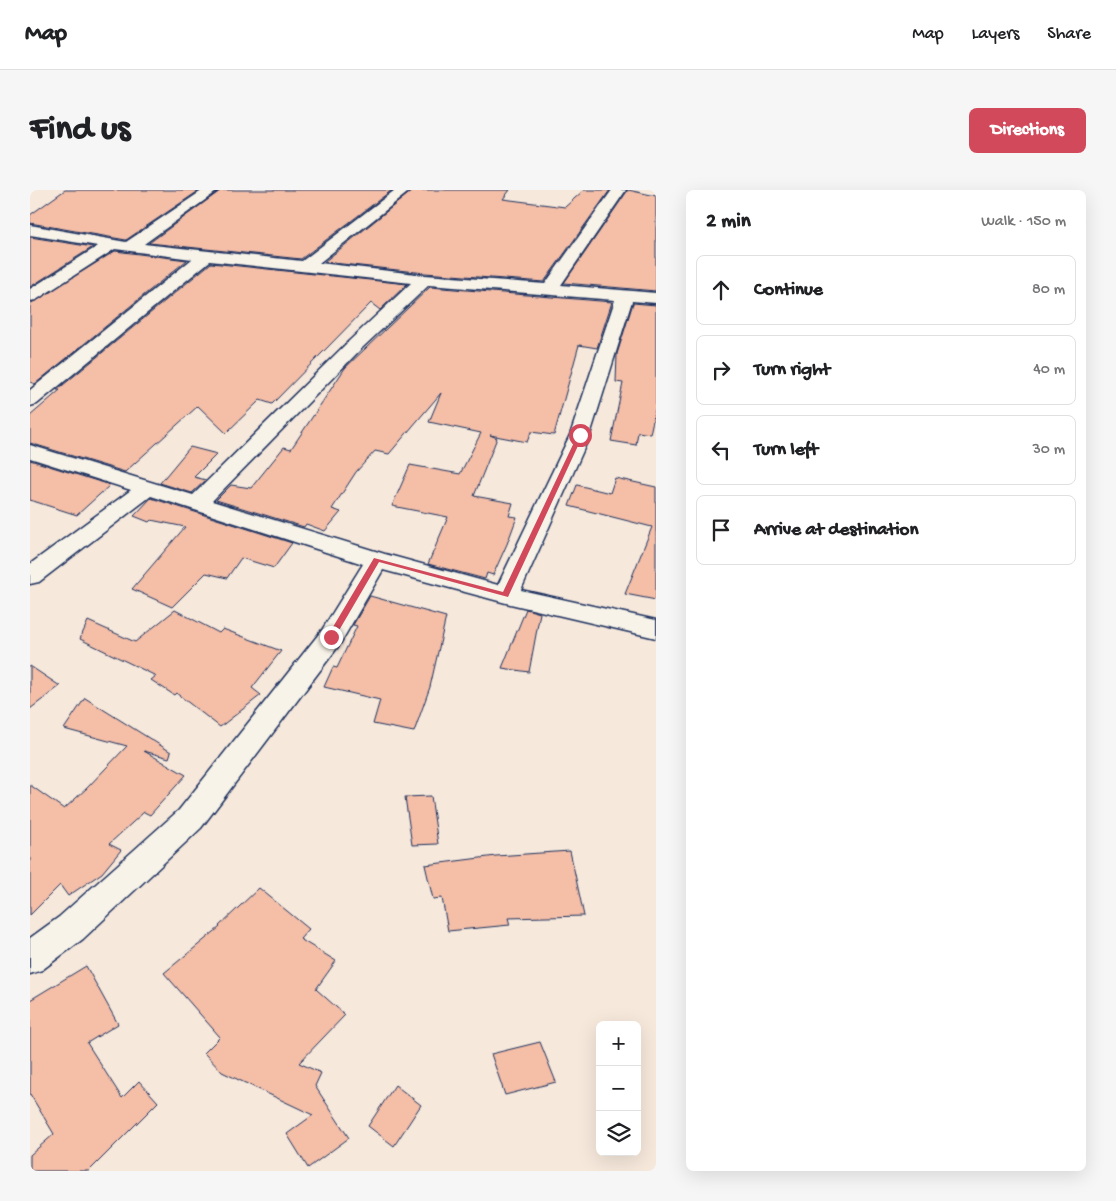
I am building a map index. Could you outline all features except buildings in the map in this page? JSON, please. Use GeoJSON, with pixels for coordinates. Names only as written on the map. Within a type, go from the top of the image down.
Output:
{"type":"FeatureCollection","features":[{"type":"Feature","properties":{"kind":"street"},"geometry":{"type":"LineString","coordinates":[[30,296],[121,245],[212,190]]}},
{"type":"Feature","properties":{"kind":"street"},"geometry":{"type":"LineString","coordinates":[[306,266],[404,190]]}},
{"type":"Feature","properties":{"kind":"street"},"geometry":{"type":"LineString","coordinates":[[548,290],[619,190]]}},
{"type":"Feature","properties":{"kind":"street"},"geometry":{"type":"LineString","coordinates":[[30,230],[121,245],[425,280],[656,298]]}},
{"type":"Feature","properties":{"kind":"street"},"geometry":{"type":"LineString","coordinates":[[30,400],[207,255]]}},
{"type":"Feature","properties":{"kind":"street"},"geometry":{"type":"LineString","coordinates":[[197,503],[354,345],[425,280]]}},
{"type":"Feature","properties":{"kind":"street"},"geometry":{"type":"LineString","coordinates":[[506,595],[580,435],[625,296]]}},
{"type":"Feature","properties":{"kind":"street"},"geometry":{"type":"LineString","coordinates":[[30,451],[146,490],[197,503],[377,560],[506,595],[656,629]]}},
{"type":"Feature","properties":{"kind":"street"},"geometry":{"type":"LineString","coordinates":[[30,576],[146,490]]}},
{"type":"Feature","properties":{"kind":"street"},"geometry":{"type":"LineString","coordinates":[[30,958],[70,928],[190,819],[331,637],[377,560]]}},
{"type":"Feature","properties":{"kind":"route"},"geometry":{"type":"LineString","coordinates":[[331,637],[377,560],[506,595],[580,435]]}}]}
